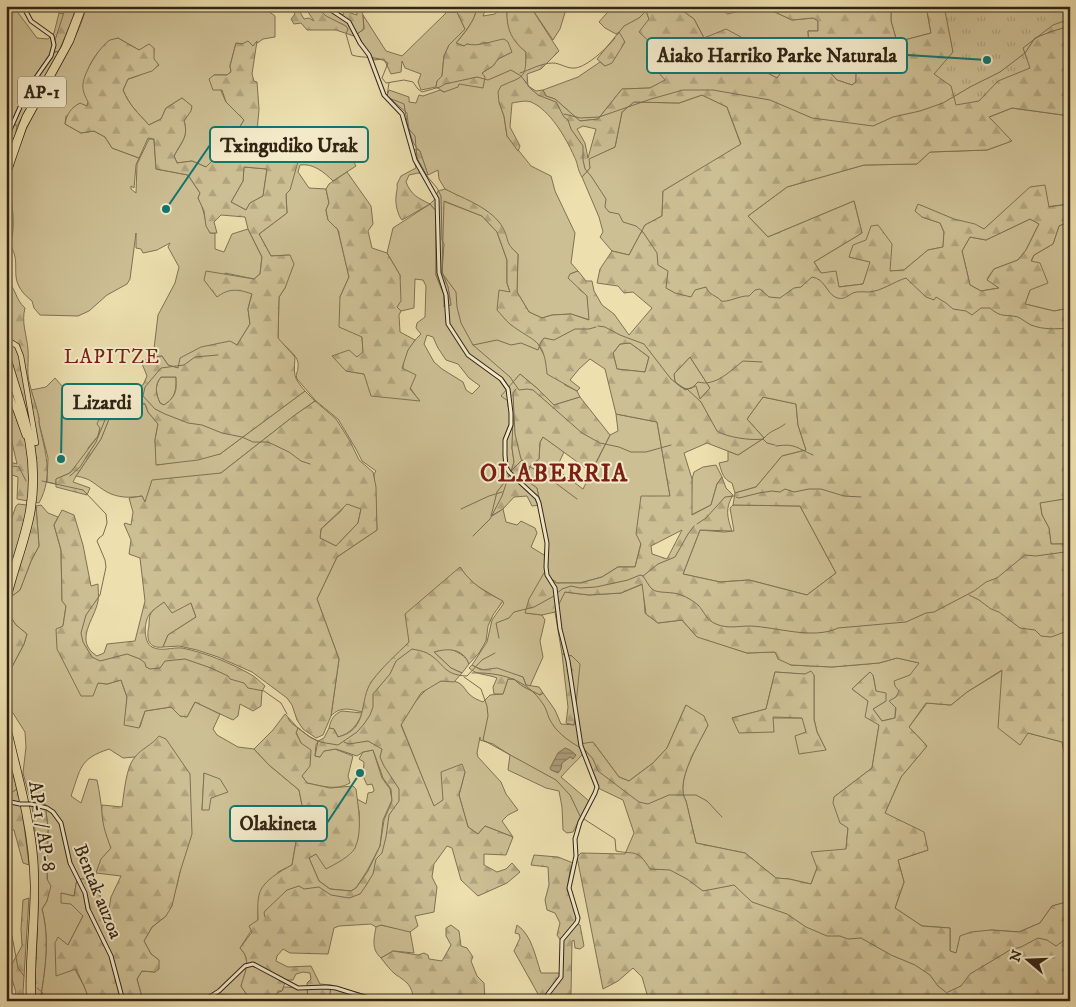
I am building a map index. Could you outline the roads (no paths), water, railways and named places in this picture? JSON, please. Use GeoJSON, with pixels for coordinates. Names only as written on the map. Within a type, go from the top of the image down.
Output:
{"type":"FeatureCollection","features":[{"type":"Feature","properties":{"kind":"highway","name":"AP-1"},"geometry":{"type":"LineString","coordinates":[[6,165],[25,116],[68,40],[80,6]]}},
{"type":"Feature","properties":{"kind":"highway","name":"AP-1"},"geometry":{"type":"LineString","coordinates":[[6,180],[24,127],[71,41],[84,6]]}},
{"type":"Feature","properties":{"kind":"highway"},"geometry":{"type":"LineString","coordinates":[[8,340],[20,351],[23,361],[36,446],[37,457],[35,462]]}},
{"type":"Feature","properties":{"kind":"highway"},"geometry":{"type":"LineString","coordinates":[[6,350],[29,425],[35,462],[32,512],[6,609]]}},
{"type":"Feature","properties":{"kind":"highway"},"geometry":{"type":"LineString","coordinates":[[6,364],[24,422],[31,469],[26,520],[6,590]]}},
{"type":"Feature","properties":{"kind":"highway"},"geometry":{"type":"LineString","coordinates":[[6,383],[24,434],[31,469]]}},
{"type":"Feature","properties":{"kind":"highway","name":"AP-1 / AP-8"},"geometry":{"type":"LineString","coordinates":[[6,717],[28,807],[35,860],[36,907],[31,1001]]}},
{"type":"Feature","properties":{"kind":"highway","name":"AP-1 / AP-8"},"geometry":{"type":"LineString","coordinates":[[6,736],[24,808],[31,860],[33,900],[31,1001]]}},
{"type":"Feature","properties":{"kind":"street"},"geometry":{"type":"LineString","coordinates":[[6,139],[31,84],[53,52],[54,45],[53,38],[31,21],[23,6]]}},
{"type":"Feature","properties":{"kind":"street"},"geometry":{"type":"LineString","coordinates":[[325,6],[349,22],[370,57],[384,95],[402,114],[415,160],[437,199],[439,273],[446,295],[448,324],[468,355],[501,379],[508,390],[511,425],[505,440],[506,467],[537,498],[539,503],[547,542],[547,575],[555,588],[560,629],[568,660],[581,746],[596,783],[595,793],[580,822],[575,839],[576,856],[570,888],[578,918],[577,922],[562,940],[561,977],[545,1001]]}},
{"type":"Feature","properties":{"kind":"street","name":"Bentak auzoa"},"geometry":{"type":"LineString","coordinates":[[6,801],[47,808],[62,823],[70,863],[85,893],[88,909],[111,956],[123,1001]]}},
{"type":"Feature","properties":{"kind":"street"},"geometry":{"type":"LineString","coordinates":[[203,1001],[219,991],[245,966],[253,964],[298,988],[336,988],[377,1001]]}},
{"type":"Feature","properties":{"kind":"waterway"},"geometry":{"type":"LineString","coordinates":[[315,6],[326,16],[346,26],[348,29],[346,34],[352,55],[375,58],[388,63],[382,78],[386,83],[404,80],[413,82],[422,92],[445,84],[477,77],[488,80],[511,70],[521,76],[538,95],[556,102],[583,146],[585,169],[606,199],[605,207],[609,212],[619,214],[623,222],[636,226],[643,232],[657,253],[658,265],[668,271],[666,288],[675,293],[691,297],[695,290],[706,287],[711,294],[724,301],[749,296],[755,290],[760,289],[769,297],[780,298],[794,288],[801,287],[812,277],[820,280],[835,297],[845,298],[855,292],[878,290],[906,278],[926,297],[934,300],[936,297],[953,309],[966,311],[972,315],[981,308],[990,308],[1000,314],[1018,317],[1036,327],[1050,329],[1070,328]]}},
{"type":"Feature","properties":{"kind":"waterway"},"geometry":{"type":"LineString","coordinates":[[617,35],[624,26],[639,18],[651,6]]}},
{"type":"Feature","properties":{"kind":"waterway"},"geometry":{"type":"LineString","coordinates":[[564,114],[580,118],[599,117],[683,90],[713,90],[770,100],[812,118],[873,126],[893,117],[920,111],[943,103],[1000,72],[1025,53],[1035,38],[1070,26]]}},
{"type":"Feature","properties":{"kind":"waterway"},"geometry":{"type":"LineString","coordinates":[[520,73],[549,63],[572,68],[580,67],[597,56],[615,38]]}},
{"type":"Feature","properties":{"kind":"waterway"},"geometry":{"type":"LineString","coordinates":[[387,96],[389,83]]}},
{"type":"Feature","properties":{"kind":"waterway"},"geometry":{"type":"LineString","coordinates":[[389,98],[404,104],[408,128],[415,136],[417,158],[441,196],[442,240],[444,244],[442,273],[456,292],[461,323],[473,345],[510,377],[519,390],[533,390],[582,433],[600,443],[631,452],[646,452],[671,445]]}},
{"type":"Feature","properties":{"kind":"waterway"},"geometry":{"type":"LineString","coordinates":[[598,326],[605,327],[644,344],[671,379],[687,389],[701,402],[717,431],[739,438],[763,439],[767,443],[775,445]]}},
{"type":"Feature","properties":{"kind":"waterway"},"geometry":{"type":"LineString","coordinates":[[473,345],[497,340],[511,345],[521,343],[538,350],[544,338],[554,340],[575,329],[596,327]]}},
{"type":"Feature","properties":{"kind":"waterway"},"geometry":{"type":"LineString","coordinates":[[143,396],[145,387],[161,368],[184,365],[195,357],[218,355]]}},
{"type":"Feature","properties":{"kind":"waterway"},"geometry":{"type":"LineString","coordinates":[[687,389],[692,388],[698,382],[705,383],[717,380],[743,361],[762,362]]}},
{"type":"Feature","properties":{"kind":"waterway"},"geometry":{"type":"LineString","coordinates":[[516,389],[513,393],[515,434],[521,459],[526,465],[542,473],[577,499]]}},
{"type":"Feature","properties":{"kind":"waterway"},"geometry":{"type":"LineString","coordinates":[[70,476],[80,467],[96,442],[107,415],[126,398],[135,396],[143,396],[155,409],[188,423],[202,425],[253,442],[268,442],[289,452],[301,461],[310,464]]}},
{"type":"Feature","properties":{"kind":"waterway"},"geometry":{"type":"LineString","coordinates":[[764,438],[785,424]]}},
{"type":"Feature","properties":{"kind":"waterway"},"geometry":{"type":"LineString","coordinates":[[776,446],[792,446],[813,455]]}},
{"type":"Feature","properties":{"kind":"waterway"},"geometry":{"type":"LineString","coordinates":[[511,471],[522,460]]}},
{"type":"Feature","properties":{"kind":"waterway"},"geometry":{"type":"LineString","coordinates":[[6,465],[19,467],[26,481]]}},
{"type":"Feature","properties":{"kind":"waterway"},"geometry":{"type":"LineString","coordinates":[[473,536],[490,519],[502,496],[509,475]]}},
{"type":"Feature","properties":{"kind":"waterway"},"geometry":{"type":"LineString","coordinates":[[42,481],[83,490],[106,514],[107,523],[103,535],[97,541],[106,567],[100,595],[86,615],[81,633],[83,642],[92,657],[100,661],[127,654],[140,659],[150,669],[160,668],[165,661],[185,659],[211,668],[228,676],[230,679],[244,683],[248,688],[264,691],[281,703],[287,714]]}},
{"type":"Feature","properties":{"kind":"waterway"},"geometry":{"type":"LineString","coordinates":[[736,497],[772,491],[780,492],[785,489],[794,492],[821,489],[844,496],[861,497]]}},
{"type":"Feature","properties":{"kind":"waterway"},"geometry":{"type":"LineString","coordinates":[[461,509],[502,492]]}},
{"type":"Feature","properties":{"kind":"waterway"},"geometry":{"type":"LineString","coordinates":[[697,524],[706,518],[725,497],[734,496]]}},
{"type":"Feature","properties":{"kind":"waterway"},"geometry":{"type":"LineString","coordinates":[[643,576],[658,564],[675,557],[694,526]]}},
{"type":"Feature","properties":{"kind":"waterway"},"geometry":{"type":"LineString","coordinates":[[556,594],[562,589],[571,586],[580,588],[596,587],[628,580],[640,575],[643,576],[654,591],[678,594],[690,599],[698,605],[710,620],[720,626],[750,626],[818,633],[838,628],[906,622],[926,613],[934,612],[974,591],[986,582],[997,578],[1025,555],[1036,556],[1065,552],[1070,555]]}},
{"type":"Feature","properties":{"kind":"waterway"},"geometry":{"type":"LineString","coordinates":[[969,595],[999,612],[1020,628],[1035,630],[1041,636],[1051,637],[1070,630]]}},
{"type":"Feature","properties":{"kind":"waterway"},"geometry":{"type":"LineString","coordinates":[[499,638],[496,623],[509,618],[514,612],[534,607],[554,596]]}},
{"type":"Feature","properties":{"kind":"waterway"},"geometry":{"type":"LineString","coordinates":[[288,718],[292,724],[315,740],[338,745],[357,732],[364,724],[373,707],[373,694],[390,674],[396,661],[412,649],[427,653],[448,671],[467,676],[482,660],[495,653]]}},
{"type":"Feature","properties":{"kind":"waterway"},"geometry":{"type":"LineString","coordinates":[[472,673],[503,676],[529,688],[537,695],[558,731],[579,747]]}},
{"type":"Feature","properties":{"kind":"waterway"},"geometry":{"type":"LineString","coordinates":[[464,677],[481,689],[487,706],[488,716],[483,740],[556,780],[570,795],[580,816]]}},
{"type":"Feature","properties":{"kind":"waterway"},"geometry":{"type":"LineString","coordinates":[[265,917],[265,911],[287,890],[299,886],[304,889],[319,887],[331,895],[349,898],[360,894],[373,874],[376,859],[382,853],[389,815],[399,801],[399,789],[380,757],[382,749],[368,741],[349,744],[344,742]]}},
{"type":"Feature","properties":{"kind":"waterway"},"geometry":{"type":"LineString","coordinates":[[585,750],[593,759],[598,771],[639,802],[648,804],[669,795],[696,795],[707,801],[722,817]]}},
{"type":"Feature","properties":{"kind":"waterway"},"geometry":{"type":"LineString","coordinates":[[584,819],[615,839],[616,851],[639,855],[650,869],[670,870],[687,879],[703,891],[734,885],[752,902],[787,914],[806,927],[827,936],[840,936],[848,939],[861,938],[891,955],[915,965],[930,975],[938,986],[957,1001]]}},
{"type":"Feature","properties":{"kind":"waterway"},"geometry":{"type":"LineString","coordinates":[[6,932],[12,936],[18,968],[24,976]]}},
{"type":"Feature","properties":{"kind":"waterway"},"geometry":{"type":"LineString","coordinates":[[948,992],[961,986],[970,974],[1010,950],[1021,947],[1038,938],[1047,940],[1056,946],[1070,936]]}},
{"type":"Feature","properties":{"kind":"waterway"},"geometry":{"type":"LineString","coordinates":[[37,988],[42,992],[46,1001]]}},
{"type":"Feature","properties":{"kind":"waterway"},"geometry":{"type":"LineString","coordinates":[[555,1001],[563,999],[565,1001]]}},
{"type":"Feature","properties":{"kind":"place","name":"Aiako Harriko Parke Naturala"},"geometry":{"type":"Point","coordinates":[987,60]}},
{"type":"Feature","properties":{"kind":"place","name":"Txingudiko Urak"},"geometry":{"type":"Point","coordinates":[166,209]}},
{"type":"Feature","properties":{"kind":"place","name":"Lizardi"},"geometry":{"type":"Point","coordinates":[61,459]}},
{"type":"Feature","properties":{"kind":"place","name":"Olakineta"},"geometry":{"type":"Point","coordinates":[360,773]}},
{"type":"Feature","properties":{"kind":"district","name":"LAPITZE"},"geometry":{"type":"Point","coordinates":[112,356]}},
{"type":"Feature","properties":{"kind":"district","name":"OLABERRIA"},"geometry":{"type":"Point","coordinates":[554,473]}}]}
